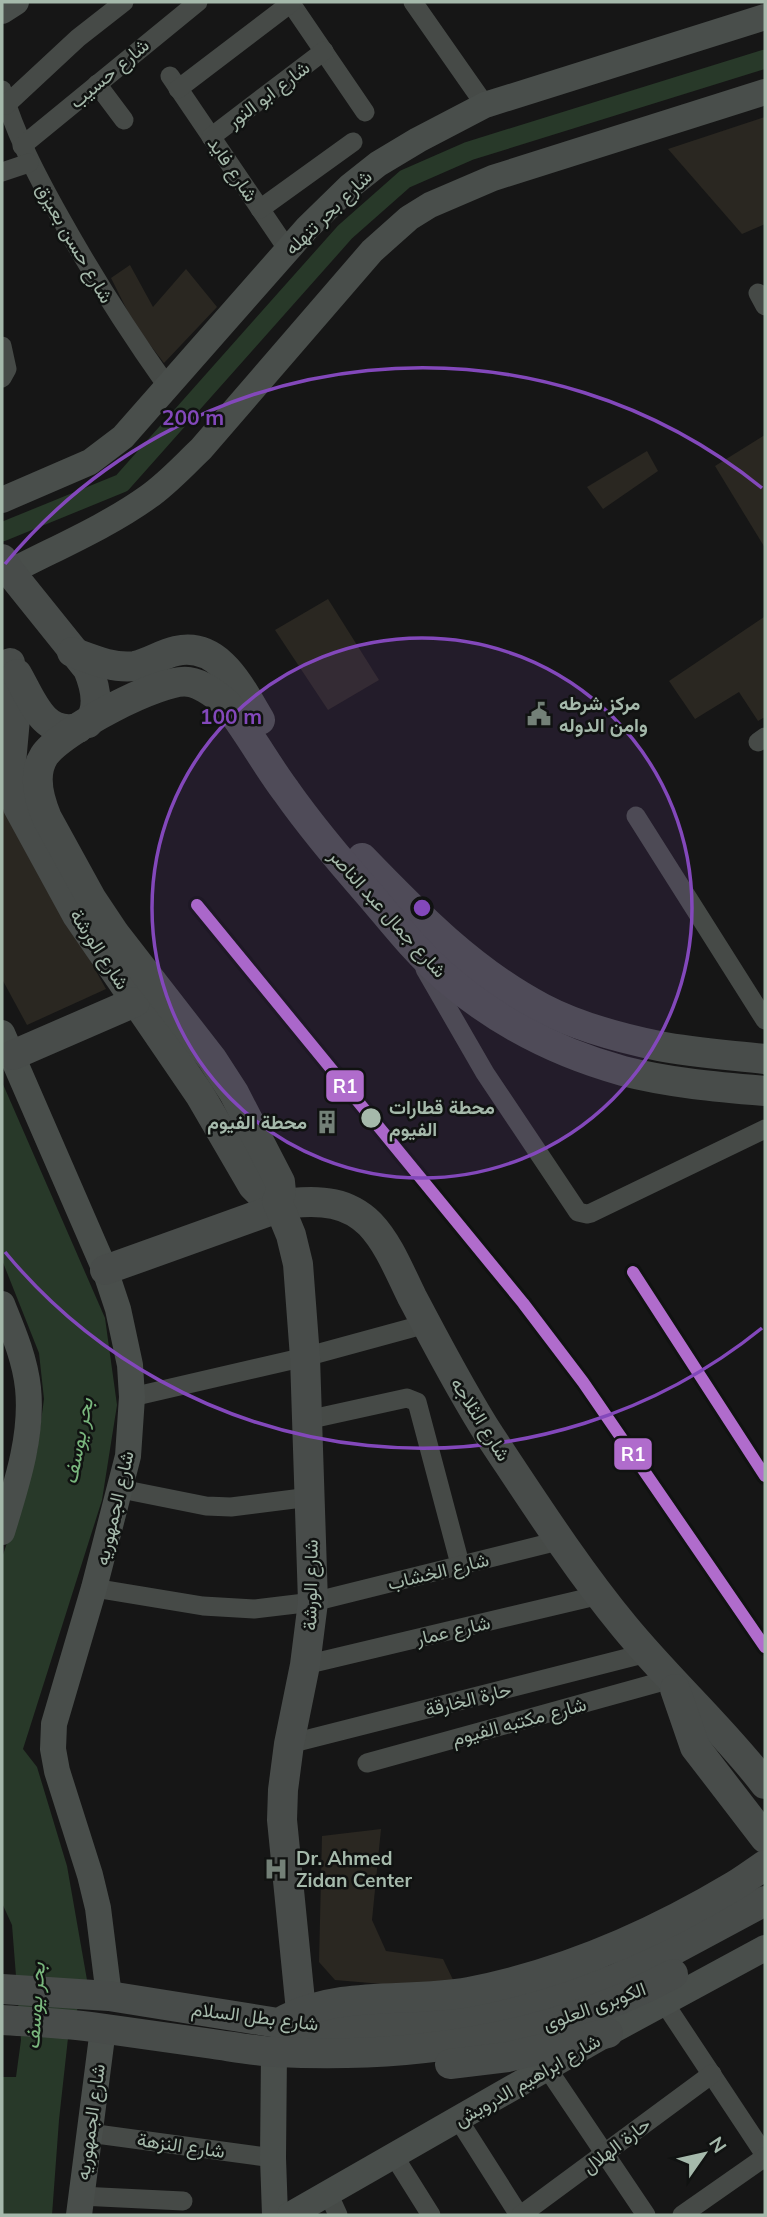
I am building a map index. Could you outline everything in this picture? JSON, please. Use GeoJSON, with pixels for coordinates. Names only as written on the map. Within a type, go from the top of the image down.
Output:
{"type":"FeatureCollection","features":[{"type":"Feature","properties":{"kind":"main road"},"geometry":{"type":"LineString","coordinates":[[2,11],[16,2]]}},
{"type":"Feature","properties":{"kind":"main road","name":"شارع بحر تنهله"},"geometry":{"type":"LineString","coordinates":[[2,500],[74,471],[106,452],[123,437],[288,250],[349,187],[378,164],[418,139],[485,105],[765,17]]}},
{"type":"Feature","properties":{"kind":"main road"},"geometry":{"type":"LineString","coordinates":[[83,725],[94,714],[95,691],[88,669],[6,566],[120,514],[170,479],[201,449],[372,251],[409,218],[430,205],[492,178],[765,92]]}},
{"type":"Feature","properties":{"kind":"main road"},"geometry":{"type":"LineString","coordinates":[[6,654],[45,721],[61,730],[83,725],[158,686],[171,682],[192,682],[209,654],[181,650],[134,666],[116,666],[72,652]]}},
{"type":"Feature","properties":{"kind":"main road","name":"شارع الورشة"},"geometry":{"type":"LineString","coordinates":[[6,654],[16,708],[6,777],[18,807],[77,915],[200,1095],[253,1186],[263,1196],[278,1204]]}},
{"type":"Feature","properties":{"kind":"main road","name":"شارع جمال عبد الناصر"},"geometry":{"type":"LineString","coordinates":[[209,654],[232,676],[327,821],[406,903],[454,947],[493,976],[543,1008],[599,1030],[662,1046],[765,1059]]}},
{"type":"Feature","properties":{"kind":"main road","name":"شارع جمال عبد الناصر"},"geometry":{"type":"LineString","coordinates":[[192,682],[214,693],[226,703],[307,820],[409,941],[444,977],[481,1005],[533,1037],[590,1061],[657,1079],[765,1091]]}},
{"type":"Feature","properties":{"kind":"main road","name":"شارع الورشة"},"geometry":{"type":"LineString","coordinates":[[83,725],[56,741],[43,756],[37,780],[41,805],[74,869],[103,916],[212,1059],[234,1093],[279,1182],[281,1192],[278,1204],[295,1249],[306,1357],[313,1602],[283,1790],[284,2029]]}},
{"type":"Feature","properties":{"kind":"main road"},"geometry":{"type":"LineString","coordinates":[[7,1044],[135,1002]]}},
{"type":"Feature","properties":{"kind":"main road","name":"شارع الجمهوريه"},"geometry":{"type":"LineString","coordinates":[[7,1044],[104,1270],[126,1341],[132,1396],[128,1456],[121,1489],[54,1724],[53,1749],[57,1770],[90,1875],[97,1908],[101,1995]]}},
{"type":"Feature","properties":{"kind":"main road","name":"شارع الثلاجه"},"geometry":{"type":"LineString","coordinates":[[104,1270],[278,1204],[323,1202],[342,1205],[362,1217],[384,1243],[452,1372],[490,1435],[600,1595],[647,1653],[738,1749],[765,1784]]}},
{"type":"Feature","properties":{"kind":"main road"},"geometry":{"type":"LineString","coordinates":[[3,1525],[26,1444],[28,1414],[28,1388],[23,1360],[5,1318]]}},
{"type":"Feature","properties":{"kind":"main road","name":"شارع الثلاجه"},"geometry":{"type":"LineString","coordinates":[[671,1679],[695,1747],[765,1838]]}},
{"type":"Feature","properties":{"kind":"main road"},"geometry":{"type":"LineString","coordinates":[[275,2215],[273,2158],[284,2029],[340,2001],[467,1992],[529,1979],[592,1957],[637,1936],[719,1894],[765,1865]]}},
{"type":"Feature","properties":{"kind":"main road","name":"الكوبرى العلوى"},"geometry":{"type":"LineString","coordinates":[[414,2037],[567,1996],[615,1979],[765,1900]]}},
{"type":"Feature","properties":{"kind":"main road","name":"الكوبرى العلوى"},"geometry":{"type":"LineString","coordinates":[[414,2037],[476,2042],[572,2017],[627,1997],[765,1923]]}},
{"type":"Feature","properties":{"kind":"main road","name":"شارع ابراهيم الدرويش"},"geometry":{"type":"LineString","coordinates":[[290,2215],[333,2204],[394,2156],[765,1948]]}},
{"type":"Feature","properties":{"kind":"main road","name":"شارع بطل السلام"},"geometry":{"type":"LineString","coordinates":[[2,1989],[101,1995],[284,2029],[353,2053],[414,2037]]}},
{"type":"Feature","properties":{"kind":"main road","name":"شارع بطل السلام"},"geometry":{"type":"LineString","coordinates":[[2,2020],[97,2028],[284,2029],[347,2026],[414,2037]]}},
{"type":"Feature","properties":{"kind":"main road","name":"شارع الجمهوريه"},"geometry":{"type":"LineString","coordinates":[[79,2206],[89,2133],[97,2028]]}},
{"type":"Feature","properties":{"kind":"main road"},"geometry":{"type":"LineString","coordinates":[[353,2053],[428,2065],[472,2063],[608,2034]]}},
{"type":"Feature","properties":{"kind":"street"},"geometry":{"type":"LineString","coordinates":[[4,97],[124,2]]}},
{"type":"Feature","properties":{"kind":"street","name":"شارع حسيب"},"geometry":{"type":"LineString","coordinates":[[26,155],[97,84],[198,2]]}},
{"type":"Feature","properties":{"kind":"street"},"geometry":{"type":"LineString","coordinates":[[291,2],[365,112]]}},
{"type":"Feature","properties":{"kind":"street","name":"شارع فايد"},"geometry":{"type":"LineString","coordinates":[[288,250],[174,82],[291,2]]}},
{"type":"Feature","properties":{"kind":"street"},"geometry":{"type":"LineString","coordinates":[[413,2],[485,105]]}},
{"type":"Feature","properties":{"kind":"street","name":"شارع ابو النور"},"geometry":{"type":"LineString","coordinates":[[211,137],[324,51]]}},
{"type":"Feature","properties":{"kind":"street"},"geometry":{"type":"LineString","coordinates":[[97,84],[124,120]]}},
{"type":"Feature","properties":{"kind":"street","name":"شارع حسن بعيزق"},"geometry":{"type":"LineString","coordinates":[[4,97],[26,155],[92,276],[167,386]]}},
{"type":"Feature","properties":{"kind":"street"},"geometry":{"type":"LineString","coordinates":[[260,209],[353,142]]}},
{"type":"Feature","properties":{"kind":"street"},"geometry":{"type":"LineString","coordinates":[[2,172],[26,155]]}},
{"type":"Feature","properties":{"kind":"street"},"geometry":{"type":"LineString","coordinates":[[2,346],[7,369],[2,379]]}},
{"type":"Feature","properties":{"kind":"street"},"geometry":{"type":"LineString","coordinates":[[636,816],[765,1020]]}},
{"type":"Feature","properties":{"kind":"street"},"geometry":{"type":"LineString","coordinates":[[409,941],[485,1073],[578,1212],[591,1213],[765,1129]]}},
{"type":"Feature","properties":{"kind":"street"},"geometry":{"type":"LineString","coordinates":[[132,1396],[306,1357],[426,1324]]}},
{"type":"Feature","properties":{"kind":"street"},"geometry":{"type":"LineString","coordinates":[[307,1420],[407,1398],[417,1402],[460,1564]]}},
{"type":"Feature","properties":{"kind":"street"},"geometry":{"type":"LineString","coordinates":[[121,1489],[206,1506],[232,1507],[310,1497]]}},
{"type":"Feature","properties":{"kind":"street","name":"شارع الخشاب"},"geometry":{"type":"LineString","coordinates":[[94,1588],[204,1606],[254,1609],[313,1602],[562,1540]]}},
{"type":"Feature","properties":{"kind":"street","name":"شارع عمار"},"geometry":{"type":"LineString","coordinates":[[305,1665],[600,1595]]}},
{"type":"Feature","properties":{"kind":"street","name":"حارة الخارقة"},"geometry":{"type":"LineString","coordinates":[[289,1744],[647,1653]]}},
{"type":"Feature","properties":{"kind":"street","name":"شارع مكتبه الفيوم"},"geometry":{"type":"LineString","coordinates":[[367,1763],[671,1679]]}},
{"type":"Feature","properties":{"kind":"street"},"geometry":{"type":"LineString","coordinates":[[665,2004],[765,2156],[684,2215]]}},
{"type":"Feature","properties":{"kind":"street"},"geometry":{"type":"LineString","coordinates":[[547,2068],[646,2215]]}},
{"type":"Feature","properties":{"kind":"street","name":"حارة الهلال"},"geometry":{"type":"LineString","coordinates":[[520,2215],[712,2074]]}},
{"type":"Feature","properties":{"kind":"street"},"geometry":{"type":"LineString","coordinates":[[458,2119],[520,2215]]}},
{"type":"Feature","properties":{"kind":"street","name":"شارع النزهة"},"geometry":{"type":"LineString","coordinates":[[89,2133],[273,2158]]}},
{"type":"Feature","properties":{"kind":"street"},"geometry":{"type":"LineString","coordinates":[[394,2156],[431,2215]]}},
{"type":"Feature","properties":{"kind":"street"},"geometry":{"type":"LineString","coordinates":[[79,2206],[183,2201]]}},
{"type":"Feature","properties":{"kind":"shaded area"},"geometry":{"type":"Polygon","coordinates":[[[765,117],[765,224],[742,234],[668,149],[765,117]]]}},
{"type":"Feature","properties":{"kind":"shaded area"},"geometry":{"type":"Polygon","coordinates":[[[130,265],[153,307],[186,269],[217,307],[164,363],[134,324],[111,278],[130,265]]]}},
{"type":"Feature","properties":{"kind":"shaded area"},"geometry":{"type":"Polygon","coordinates":[[[765,435],[765,548],[715,466],[765,435]]]}},
{"type":"Feature","properties":{"kind":"shaded area"},"geometry":{"type":"Polygon","coordinates":[[[647,451],[658,471],[603,509],[587,487],[647,451]]]}},
{"type":"Feature","properties":{"kind":"shaded area"},"geometry":{"type":"Polygon","coordinates":[[[328,599],[379,680],[328,710],[275,630],[328,599]]]}},
{"type":"Feature","properties":{"kind":"shaded area"},"geometry":{"type":"Polygon","coordinates":[[[764,617],[765,717],[758,721],[739,692],[695,719],[669,681],[764,617]]]}},
{"type":"Feature","properties":{"kind":"shaded area"},"geometry":{"type":"Polygon","coordinates":[[[4,807],[106,989],[27,1025],[2,979],[4,807]]]}},
{"type":"Feature","properties":{"kind":"shaded area"},"geometry":{"type":"Polygon","coordinates":[[[381,1829],[372,1920],[386,1951],[443,1959],[455,1984],[394,1985],[335,1980],[319,1962],[322,1836],[381,1829]]]}},
{"type":"Feature","properties":{"kind":"water","name":"بحر يوسف"},"geometry":{"type":"Polygon","coordinates":[[[2,1082],[105,1318],[117,1405],[102,1500],[23,1749],[37,1767],[67,1866],[87,1980],[68,2038],[52,2215],[2,2215],[2,2077],[16,2077],[21,2040],[12,1925],[2,1903],[2,1558],[37,1451],[44,1399],[39,1353],[2,1260],[2,1082]]]}},
{"type":"Feature","properties":{"kind":"waterway"},"geometry":{"type":"LineString","coordinates":[[2,532],[122,483],[345,232],[405,179],[469,151],[765,59]]}},
{"type":"Feature","properties":{"kind":"transit line","name":"R1"},"geometry":{"type":"LineString","coordinates":[[197,905],[523,1303],[583,1382],[765,1647]]}},
{"type":"Feature","properties":{"kind":"transit line","name":"R1"},"geometry":{"type":"LineString","coordinates":[[633,1272],[765,1476]]}},
{"type":"Feature","properties":{"kind":"place","name":"مركز شرطه وامن الدوله"},"geometry":{"type":"Point","coordinates":[539,714]}},
{"type":"Feature","properties":{"kind":"place","name":"محطة قطارات الفيوم"},"geometry":{"type":"Point","coordinates":[371,1118]}},
{"type":"Feature","properties":{"kind":"place","name":"محطة الفيوم"},"geometry":{"type":"Point","coordinates":[327,1122]}},
{"type":"Feature","properties":{"kind":"place","name":"Dr. Ahmed Zidan Center"},"geometry":{"type":"Point","coordinates":[276,1869]}}]}
